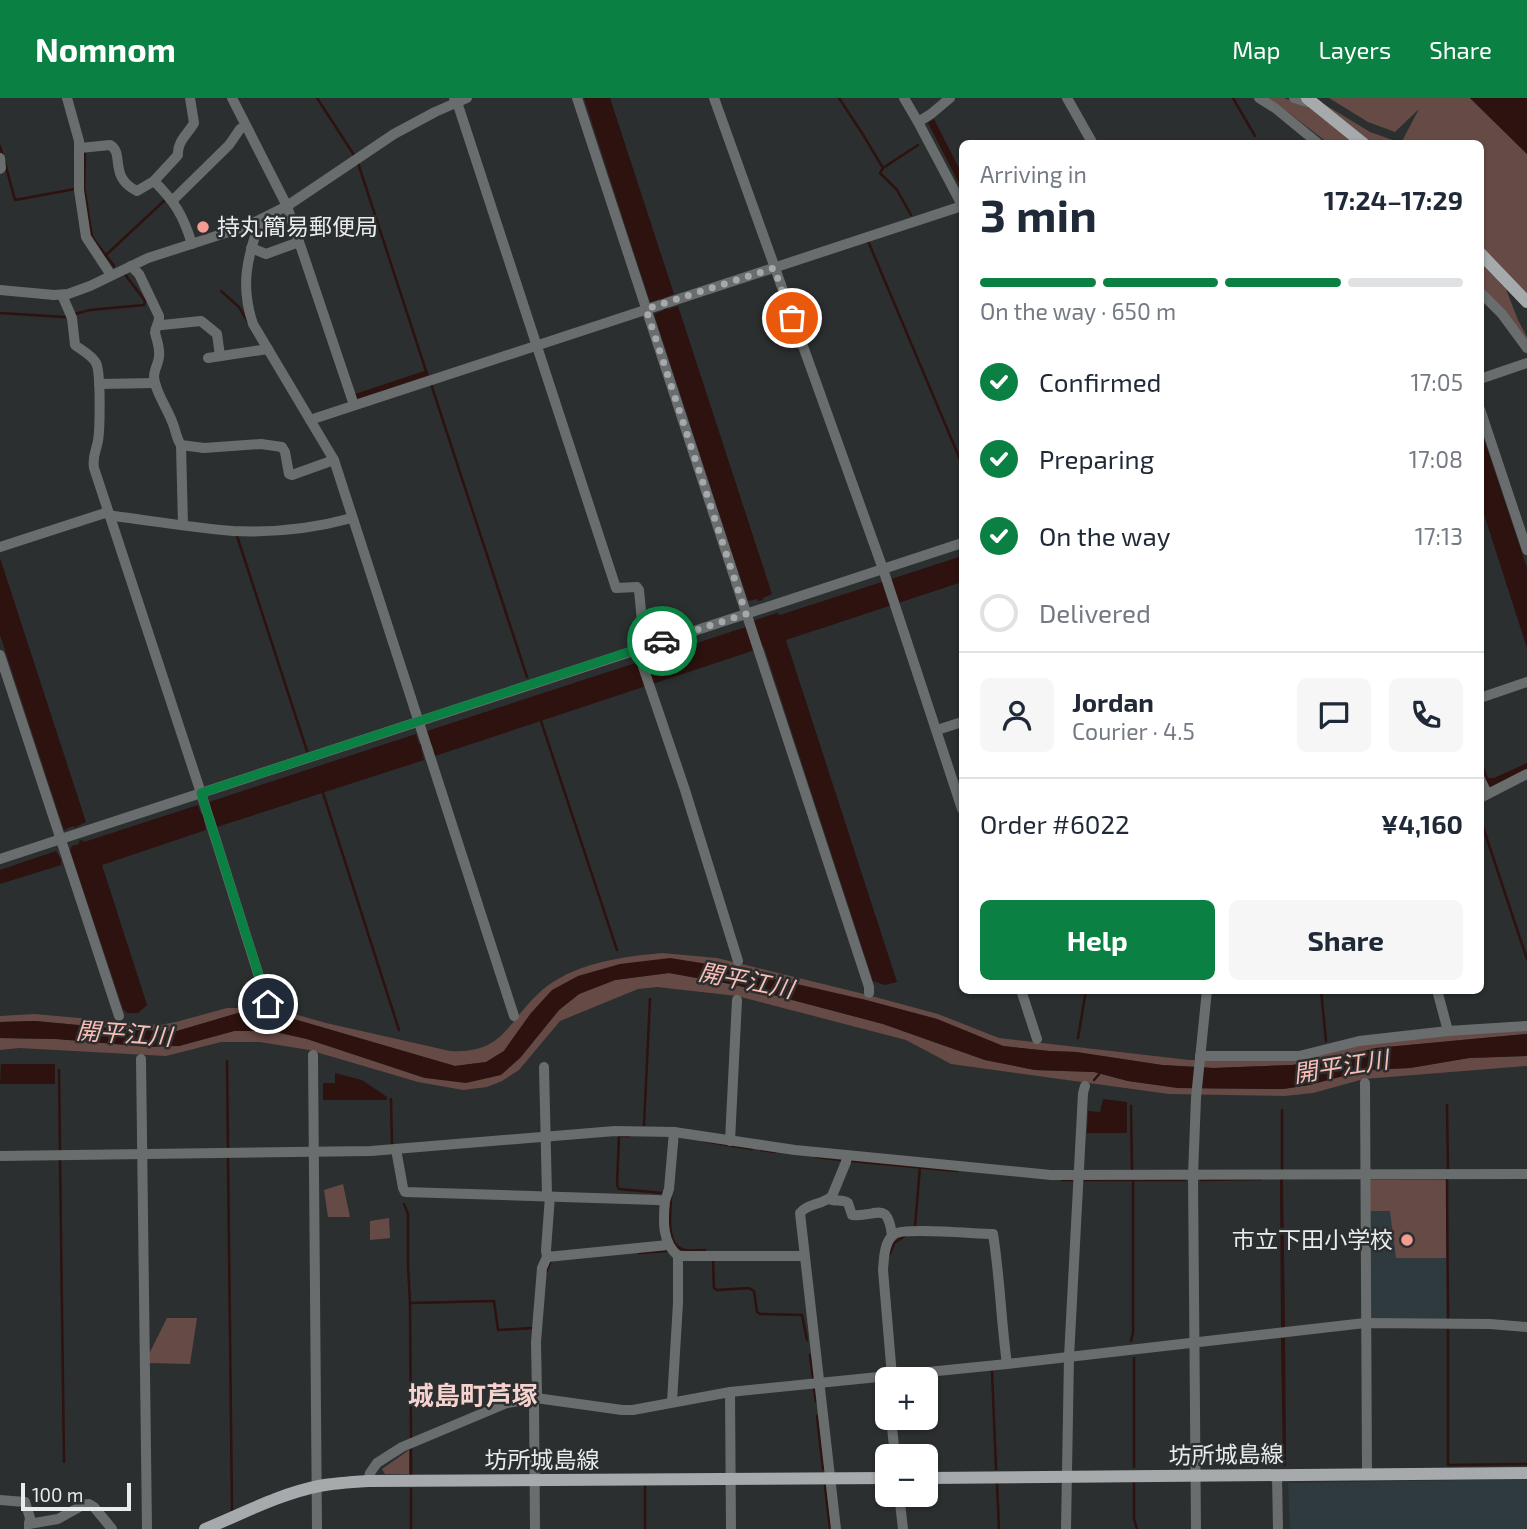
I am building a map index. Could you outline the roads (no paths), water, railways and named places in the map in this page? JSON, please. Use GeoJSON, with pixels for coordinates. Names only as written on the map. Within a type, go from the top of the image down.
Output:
{"type":"FeatureCollection","features":[{"type":"Feature","properties":{"kind":"main road"},"geometry":{"type":"LineString","coordinates":[[1311,101],[1359,140]]}},
{"type":"Feature","properties":{"kind":"main road"},"geometry":{"type":"LineString","coordinates":[[1484,257],[1527,302]]}},
{"type":"Feature","properties":{"kind":"main road","name":"坊所城島線"},"geometry":{"type":"LineString","coordinates":[[938,1478],[1527,1473]]}},
{"type":"Feature","properties":{"kind":"main road","name":"坊所城島線"},"geometry":{"type":"LineString","coordinates":[[205,1529],[282,1497],[340,1483],[875,1478]]}},
{"type":"Feature","properties":{"kind":"street"},"geometry":{"type":"LineString","coordinates":[[67,98],[80,148],[79,190],[86,237],[111,275]]}},
{"type":"Feature","properties":{"kind":"street"},"geometry":{"type":"LineString","coordinates":[[80,148],[113,146],[121,178],[137,191],[154,181],[178,155],[177,149],[194,123],[190,98]]}},
{"type":"Feature","properties":{"kind":"street"},"geometry":{"type":"LineString","coordinates":[[232,98],[287,206],[354,405]]}},
{"type":"Feature","properties":{"kind":"street"},"geometry":{"type":"LineString","coordinates":[[577,98],[869,993]]}},
{"type":"Feature","properties":{"kind":"street"},"geometry":{"type":"LineString","coordinates":[[714,98],[885,574],[959,800]]}},
{"type":"Feature","properties":{"kind":"street"},"geometry":{"type":"LineString","coordinates":[[904,98],[959,200]]}},
{"type":"Feature","properties":{"kind":"street"},"geometry":{"type":"LineString","coordinates":[[918,122],[950,98]]}},
{"type":"Feature","properties":{"kind":"street"},"geometry":{"type":"LineString","coordinates":[[1066,98],[1091,140]]}},
{"type":"Feature","properties":{"kind":"street"},"geometry":{"type":"LineString","coordinates":[[1259,98],[1314,140]]}},
{"type":"Feature","properties":{"kind":"street"},"geometry":{"type":"LineString","coordinates":[[1294,98],[1311,105],[1311,101]]}},
{"type":"Feature","properties":{"kind":"street"},"geometry":{"type":"LineString","coordinates":[[0,290],[62,295],[90,286],[148,258],[260,221],[287,206],[394,134],[459,99],[616,588],[637,587],[639,590],[643,632],[641,651],[650,691],[685,790],[738,961]]}},
{"type":"Feature","properties":{"kind":"street"},"geometry":{"type":"LineString","coordinates":[[173,200],[229,145],[240,129],[246,126]]}},
{"type":"Feature","properties":{"kind":"street"},"geometry":{"type":"LineString","coordinates":[[0,158],[0,169]]}},
{"type":"Feature","properties":{"kind":"street"},"geometry":{"type":"LineString","coordinates":[[154,181],[173,200],[186,224],[192,244]]}},
{"type":"Feature","properties":{"kind":"street"},"geometry":{"type":"LineString","coordinates":[[310,420],[959,207]]}},
{"type":"Feature","properties":{"kind":"street"},"geometry":{"type":"LineString","coordinates":[[260,221],[247,266],[248,304],[253,324],[334,460],[514,1016]]}},
{"type":"Feature","properties":{"kind":"street"},"geometry":{"type":"LineString","coordinates":[[251,248],[266,254],[299,242]]}},
{"type":"Feature","properties":{"kind":"street"},"geometry":{"type":"LineString","coordinates":[[131,266],[139,274],[159,316],[155,330],[159,358],[154,372],[155,383],[181,444],[183,525]]}},
{"type":"Feature","properties":{"kind":"street"},"geometry":{"type":"LineString","coordinates":[[62,295],[72,318],[75,345],[96,361],[97,365],[99,439],[93,461],[108,514],[268,1004]]}},
{"type":"Feature","properties":{"kind":"street"},"geometry":{"type":"LineString","coordinates":[[1484,296],[1502,314],[1527,348]]}},
{"type":"Feature","properties":{"kind":"street"},"geometry":{"type":"LineString","coordinates":[[159,323],[162,325],[201,321],[217,334],[220,356]]}},
{"type":"Feature","properties":{"kind":"street"},"geometry":{"type":"LineString","coordinates":[[208,358],[268,349]]}},
{"type":"Feature","properties":{"kind":"street"},"geometry":{"type":"LineString","coordinates":[[1484,378],[1527,363]]}},
{"type":"Feature","properties":{"kind":"street"},"geometry":{"type":"LineString","coordinates":[[99,384],[155,383]]}},
{"type":"Feature","properties":{"kind":"street"},"geometry":{"type":"LineString","coordinates":[[1484,420],[1527,550]]}},
{"type":"Feature","properties":{"kind":"street"},"geometry":{"type":"LineString","coordinates":[[181,444],[204,448],[261,444],[282,447],[289,474],[292,475],[334,460]]}},
{"type":"Feature","properties":{"kind":"street"},"geometry":{"type":"LineString","coordinates":[[1,544],[100,513],[234,531],[268,531],[329,524],[352,517]]}},
{"type":"Feature","properties":{"kind":"street"},"geometry":{"type":"LineString","coordinates":[[0,859],[418,721],[641,651],[746,614],[885,574],[959,544]]}},
{"type":"Feature","properties":{"kind":"street"},"geometry":{"type":"LineString","coordinates":[[0,655],[119,1016]]}},
{"type":"Feature","properties":{"kind":"street"},"geometry":{"type":"LineString","coordinates":[[1484,697],[1527,682]]}},
{"type":"Feature","properties":{"kind":"street"},"geometry":{"type":"LineString","coordinates":[[937,730],[959,723]]}},
{"type":"Feature","properties":{"kind":"street"},"geometry":{"type":"LineString","coordinates":[[1484,788],[1527,774]]}},
{"type":"Feature","properties":{"kind":"street"},"geometry":{"type":"LineString","coordinates":[[1022,994],[1037,1039]]}},
{"type":"Feature","properties":{"kind":"street"},"geometry":{"type":"LineString","coordinates":[[1196,1529],[1194,1175],[1197,1095],[1207,994]]}},
{"type":"Feature","properties":{"kind":"street"},"geometry":{"type":"LineString","coordinates":[[1438,994],[1448,1031]]}},
{"type":"Feature","properties":{"kind":"street"},"geometry":{"type":"LineString","coordinates":[[730,1141],[737,1000]]}},
{"type":"Feature","properties":{"kind":"street"},"geometry":{"type":"LineString","coordinates":[[1200,1058],[1299,1056],[1359,1041],[1527,1026]]}},
{"type":"Feature","properties":{"kind":"street"},"geometry":{"type":"LineString","coordinates":[[313,1055],[317,1529]]}},
{"type":"Feature","properties":{"kind":"street"},"geometry":{"type":"LineString","coordinates":[[141,1059],[147,1529]]}},
{"type":"Feature","properties":{"kind":"street"},"geometry":{"type":"LineString","coordinates":[[535,1529],[536,1342],[542,1268],[547,1257],[549,1196],[544,1067]]}},
{"type":"Feature","properties":{"kind":"street"},"geometry":{"type":"LineString","coordinates":[[1365,1083],[1367,1474]]}},
{"type":"Feature","properties":{"kind":"street"},"geometry":{"type":"LineString","coordinates":[[1066,1529],[1069,1357],[1084,1086]]}},
{"type":"Feature","properties":{"kind":"street"},"geometry":{"type":"LineString","coordinates":[[0,1156],[371,1151],[615,1131],[674,1132],[795,1150],[1051,1175],[1527,1174]]}},
{"type":"Feature","properties":{"kind":"street"},"geometry":{"type":"LineString","coordinates":[[672,1402],[678,1256],[667,1245],[664,1222],[674,1132]]}},
{"type":"Feature","properties":{"kind":"street"},"geometry":{"type":"LineString","coordinates":[[396,1149],[405,1192],[665,1201]]}},
{"type":"Feature","properties":{"kind":"street"},"geometry":{"type":"LineString","coordinates":[[829,1199],[847,1155]]}},
{"type":"Feature","properties":{"kind":"street"},"geometry":{"type":"LineString","coordinates":[[836,1529],[800,1213],[814,1203],[829,1199],[848,1203],[852,1215],[887,1215],[892,1235]]}},
{"type":"Feature","properties":{"kind":"street"},"geometry":{"type":"LineString","coordinates":[[888,1367],[884,1257],[892,1235],[900,1231],[914,1230],[993,1234],[1007,1364]]}},
{"type":"Feature","properties":{"kind":"street"},"geometry":{"type":"LineString","coordinates":[[547,1257],[667,1245]]}},
{"type":"Feature","properties":{"kind":"street"},"geometry":{"type":"LineString","coordinates":[[678,1256],[804,1255]]}},
{"type":"Feature","properties":{"kind":"street"},"geometry":{"type":"LineString","coordinates":[[938,1372],[1365,1323],[1490,1324],[1527,1328]]}},
{"type":"Feature","properties":{"kind":"street"},"geometry":{"type":"LineString","coordinates":[[368,1481],[377,1463],[402,1447],[507,1403],[536,1398],[622,1410],[730,1392],[875,1378]]}},
{"type":"Feature","properties":{"kind":"street"},"geometry":{"type":"LineString","coordinates":[[730,1392],[731,1529]]}},
{"type":"Feature","properties":{"kind":"street"},"geometry":{"type":"LineString","coordinates":[[1277,1475],[1278,1529]]}},
{"type":"Feature","properties":{"kind":"street"},"geometry":{"type":"LineString","coordinates":[[0,1500],[25,1502],[30,1518],[29,1526],[58,1519],[89,1504],[112,1529]]}},
{"type":"Feature","properties":{"kind":"street"},"geometry":{"type":"LineString","coordinates":[[900,1507],[903,1529]]}},
{"type":"Feature","properties":{"kind":"water"},"geometry":{"type":"Polygon","coordinates":[[[584,98],[610,98],[674,294],[664,298],[668,309],[678,306],[772,594],[763,600],[748,601],[654,314],[664,310],[660,299],[650,302],[584,98]]]}},
{"type":"Feature","properties":{"kind":"water"},"geometry":{"type":"Polygon","coordinates":[[[1470,98],[1527,98],[1527,154],[1470,98]]]}},
{"type":"Feature","properties":{"kind":"water"},"geometry":{"type":"Polygon","coordinates":[[[934,119],[959,168],[959,183],[928,123],[934,119]]]}},
{"type":"Feature","properties":{"kind":"water"},"geometry":{"type":"Polygon","coordinates":[[[427,370],[429,375],[357,399],[355,394],[427,370]]]}},
{"type":"Feature","properties":{"kind":"water"},"geometry":{"type":"Polygon","coordinates":[[[1484,439],[1527,568],[1527,648],[1484,514],[1484,439]]]}},
{"type":"Feature","properties":{"kind":"water"},"geometry":{"type":"Polygon","coordinates":[[[959,557],[959,583],[786,640],[897,982],[885,985],[873,981],[764,647],[435,756],[432,745],[421,748],[424,760],[217,827],[214,817],[204,820],[206,830],[102,865],[147,1005],[138,1013],[127,1013],[123,1009],[70,850],[72,846],[79,844],[79,841],[84,842],[198,805],[201,814],[211,810],[209,802],[416,734],[419,744],[430,741],[427,731],[752,625],[752,621],[777,613],[780,615],[959,557]]]}},
{"type":"Feature","properties":{"kind":"water"},"geometry":{"type":"Polygon","coordinates":[[[0,558],[86,822],[74,828],[73,826],[64,830],[0,635],[0,558]]]}},
{"type":"Feature","properties":{"kind":"water"},"geometry":{"type":"Polygon","coordinates":[[[1527,763],[1527,770],[1484,790],[1484,768],[1488,778],[1494,778],[1527,763]]]}},
{"type":"Feature","properties":{"kind":"water"},"geometry":{"type":"Polygon","coordinates":[[[56,851],[61,865],[0,884],[0,870],[56,851]]]}},
{"type":"Feature","properties":{"kind":"water","name":"開平江川"},"geometry":{"type":"Polygon","coordinates":[[[670,958],[714,965],[862,999],[937,1019],[1003,1046],[1076,1052],[1162,1065],[1214,1068],[1292,1065],[1328,1060],[1376,1048],[1527,1034],[1527,1056],[1469,1058],[1410,1068],[1366,1070],[1283,1089],[1178,1088],[1128,1081],[1094,1072],[1035,1070],[985,1060],[883,1024],[736,985],[669,973],[615,980],[579,994],[559,1010],[520,1058],[501,1075],[466,1083],[425,1078],[307,1039],[271,1031],[234,1031],[179,1046],[148,1047],[56,1039],[0,1038],[0,1022],[35,1021],[132,1030],[177,1031],[238,1013],[280,1015],[455,1066],[486,1062],[504,1051],[531,1013],[552,990],[578,976],[620,964],[670,958]]]}},
{"type":"Feature","properties":{"kind":"water"},"geometry":{"type":"Polygon","coordinates":[[[1,1064],[55,1064],[55,1084],[0,1084],[1,1064]]]}},
{"type":"Feature","properties":{"kind":"water"},"geometry":{"type":"Polygon","coordinates":[[[335,1073],[362,1080],[387,1097],[387,1100],[323,1100],[323,1083],[335,1083],[335,1073]]]}},
{"type":"Feature","properties":{"kind":"water"},"geometry":{"type":"Polygon","coordinates":[[[1103,1099],[1127,1102],[1127,1133],[1087,1133],[1088,1111],[1100,1112],[1103,1099]]]}},
{"type":"Feature","properties":{"kind":"water"},"geometry":{"type":"Polygon","coordinates":[[[1280,1179],[1283,1179],[1285,1328],[1281,1328],[1280,1179]]]}},
{"type":"Feature","properties":{"kind":"water"},"geometry":{"type":"Polygon","coordinates":[[[1281,1338],[1285,1338],[1286,1466],[1283,1466],[1281,1338]]]}},
{"type":"Feature","properties":{"kind":"waterway"},"geometry":{"type":"LineString","coordinates":[[317,98],[354,155]]}},
{"type":"Feature","properties":{"kind":"waterway"},"geometry":{"type":"LineString","coordinates":[[839,98],[883,168],[918,145]]}},
{"type":"Feature","properties":{"kind":"waterway"},"geometry":{"type":"LineString","coordinates":[[1233,98],[1255,136]]}},
{"type":"Feature","properties":{"kind":"waterway"},"geometry":{"type":"LineString","coordinates":[[0,146],[3,157]]}},
{"type":"Feature","properties":{"kind":"waterway"},"geometry":{"type":"LineString","coordinates":[[85,152],[84,187],[92,237],[114,266]]}},
{"type":"Feature","properties":{"kind":"waterway"},"geometry":{"type":"LineString","coordinates":[[5,163],[15,200],[75,189]]}},
{"type":"Feature","properties":{"kind":"waterway"},"geometry":{"type":"LineString","coordinates":[[358,163],[426,371]]}},
{"type":"Feature","properties":{"kind":"waterway"},"geometry":{"type":"LineString","coordinates":[[883,168],[880,173],[897,190],[911,215]]}},
{"type":"Feature","properties":{"kind":"waterway"},"geometry":{"type":"LineString","coordinates":[[106,255],[166,199]]}},
{"type":"Feature","properties":{"kind":"waterway"},"geometry":{"type":"LineString","coordinates":[[868,241],[959,457]]}},
{"type":"Feature","properties":{"kind":"waterway"},"geometry":{"type":"LineString","coordinates":[[75,314],[144,305],[145,301],[124,273]]}},
{"type":"Feature","properties":{"kind":"waterway"},"geometry":{"type":"LineString","coordinates":[[221,291],[239,307],[248,322]]}},
{"type":"Feature","properties":{"kind":"waterway"},"geometry":{"type":"LineString","coordinates":[[0,313],[65,317]]}},
{"type":"Feature","properties":{"kind":"waterway"},"geometry":{"type":"LineString","coordinates":[[431,384],[527,677]]}},
{"type":"Feature","properties":{"kind":"waterway"},"geometry":{"type":"LineString","coordinates":[[237,536],[307,751]]}},
{"type":"Feature","properties":{"kind":"waterway"},"geometry":{"type":"LineString","coordinates":[[541,721],[617,950]]}},
{"type":"Feature","properties":{"kind":"waterway"},"geometry":{"type":"LineString","coordinates":[[323,793],[399,1030]]}},
{"type":"Feature","properties":{"kind":"waterway"},"geometry":{"type":"LineString","coordinates":[[1484,830],[1527,959]]}},
{"type":"Feature","properties":{"kind":"waterway"},"geometry":{"type":"LineString","coordinates":[[1078,1038],[1085,994]]}},
{"type":"Feature","properties":{"kind":"waterway"},"geometry":{"type":"LineString","coordinates":[[1321,994],[1326,1041]]}},
{"type":"Feature","properties":{"kind":"waterway"},"geometry":{"type":"LineString","coordinates":[[644,1125],[650,999]]}},
{"type":"Feature","properties":{"kind":"waterway","name":"開平江川"},"geometry":{"type":"LineString","coordinates":[[132,1033],[133,1022]]}},
{"type":"Feature","properties":{"kind":"waterway"},"geometry":{"type":"LineString","coordinates":[[227,1061],[228,1149]]}},
{"type":"Feature","properties":{"kind":"waterway"},"geometry":{"type":"LineString","coordinates":[[59,1070],[60,1151]]}},
{"type":"Feature","properties":{"kind":"waterway"},"geometry":{"type":"LineString","coordinates":[[1094,1080],[1101,1072]]}},
{"type":"Feature","properties":{"kind":"waterway"},"geometry":{"type":"LineString","coordinates":[[391,1099],[392,1145]]}},
{"type":"Feature","properties":{"kind":"waterway"},"geometry":{"type":"LineString","coordinates":[[1447,1105],[1448,1171]]}},
{"type":"Feature","properties":{"kind":"waterway"},"geometry":{"type":"LineString","coordinates":[[1131,1106],[1132,1169]]}},
{"type":"Feature","properties":{"kind":"waterway"},"geometry":{"type":"LineString","coordinates":[[1282,1110],[1282,1170]]}},
{"type":"Feature","properties":{"kind":"waterway"},"geometry":{"type":"LineString","coordinates":[[629,1136],[619,1136],[619,1189],[663,1193]]}},
{"type":"Feature","properties":{"kind":"waterway"},"geometry":{"type":"LineString","coordinates":[[704,1141],[752,1149]]}},
{"type":"Feature","properties":{"kind":"waterway"},"geometry":{"type":"LineString","coordinates":[[761,1150],[775,1152]]}},
{"type":"Feature","properties":{"kind":"waterway"},"geometry":{"type":"LineString","coordinates":[[816,1157],[841,1160]]}},
{"type":"Feature","properties":{"kind":"waterway"},"geometry":{"type":"LineString","coordinates":[[228,1158],[232,1510]]}},
{"type":"Feature","properties":{"kind":"waterway"},"geometry":{"type":"LineString","coordinates":[[60,1159],[64,1462]]}},
{"type":"Feature","properties":{"kind":"waterway"},"geometry":{"type":"LineString","coordinates":[[852,1161],[957,1171]]}},
{"type":"Feature","properties":{"kind":"waterway"},"geometry":{"type":"LineString","coordinates":[[915,1226],[920,1167]]}},
{"type":"Feature","properties":{"kind":"waterway"},"geometry":{"type":"LineString","coordinates":[[1447,1178],[1448,1318]]}},
{"type":"Feature","properties":{"kind":"waterway"},"geometry":{"type":"LineString","coordinates":[[1201,1180],[1261,1179]]}},
{"type":"Feature","properties":{"kind":"waterway"},"geometry":{"type":"LineString","coordinates":[[1062,1180],[1074,1180]]}},
{"type":"Feature","properties":{"kind":"waterway"},"geometry":{"type":"LineString","coordinates":[[1083,1180],[1185,1180]]}},
{"type":"Feature","properties":{"kind":"waterway"},"geometry":{"type":"LineString","coordinates":[[1131,1341],[1133,1180]]}},
{"type":"Feature","properties":{"kind":"waterway"},"geometry":{"type":"LineString","coordinates":[[671,1196],[670,1226],[673,1241],[684,1250],[705,1250]]}},
{"type":"Feature","properties":{"kind":"waterway"},"geometry":{"type":"LineString","coordinates":[[404,1204],[408,1214],[411,1437]]}},
{"type":"Feature","properties":{"kind":"waterway"},"geometry":{"type":"LineString","coordinates":[[890,1254],[894,1243],[905,1236]]}},
{"type":"Feature","properties":{"kind":"waterway"},"geometry":{"type":"LineString","coordinates":[[639,1253],[666,1251]]}},
{"type":"Feature","properties":{"kind":"waterway"},"geometry":{"type":"LineString","coordinates":[[546,1272],[553,1260]]}},
{"type":"Feature","properties":{"kind":"waterway"},"geometry":{"type":"LineString","coordinates":[[713,1261],[714,1288],[749,1288],[754,1291],[757,1312],[760,1314],[802,1315],[807,1340]]}},
{"type":"Feature","properties":{"kind":"waterway"},"geometry":{"type":"LineString","coordinates":[[410,1303],[494,1301],[498,1330],[533,1328]]}},
{"type":"Feature","properties":{"kind":"waterway"},"geometry":{"type":"LineString","coordinates":[[1448,1330],[1448,1465],[1527,1464]]}},
{"type":"Feature","properties":{"kind":"waterway"},"geometry":{"type":"LineString","coordinates":[[810,1355],[813,1379]]}},
{"type":"Feature","properties":{"kind":"waterway"},"geometry":{"type":"LineString","coordinates":[[1134,1358],[1134,1467]]}},
{"type":"Feature","properties":{"kind":"waterway"},"geometry":{"type":"LineString","coordinates":[[992,1371],[996,1469]]}},
{"type":"Feature","properties":{"kind":"waterway"},"geometry":{"type":"LineString","coordinates":[[814,1388],[816,1402]]}},
{"type":"Feature","properties":{"kind":"waterway"},"geometry":{"type":"LineString","coordinates":[[817,1416],[823,1469]]}},
{"type":"Feature","properties":{"kind":"waterway"},"geometry":{"type":"LineString","coordinates":[[411,1449],[411,1474]]}},
{"type":"Feature","properties":{"kind":"waterway"},"geometry":{"type":"LineString","coordinates":[[997,1483],[999,1529]]}},
{"type":"Feature","properties":{"kind":"waterway"},"geometry":{"type":"LineString","coordinates":[[1134,1483],[1134,1519],[1137,1529]]}},
{"type":"Feature","properties":{"kind":"waterway"},"geometry":{"type":"LineString","coordinates":[[645,1486],[645,1529]]}},
{"type":"Feature","properties":{"kind":"waterway"},"geometry":{"type":"LineString","coordinates":[[825,1486],[830,1529]]}},
{"type":"Feature","properties":{"kind":"waterway"},"geometry":{"type":"LineString","coordinates":[[411,1489],[411,1529]]}},
{"type":"Feature","properties":{"kind":"place","name":"持丸簡易郵便局"},"geometry":{"type":"Point","coordinates":[203,227]}},
{"type":"Feature","properties":{"kind":"place","name":"市立下田小学校"},"geometry":{"type":"Point","coordinates":[1407,1240]}},
{"type":"Feature","properties":{"kind":"district","name":"城島町芦塚"},"geometry":{"type":"Point","coordinates":[473,1396]}}]}
